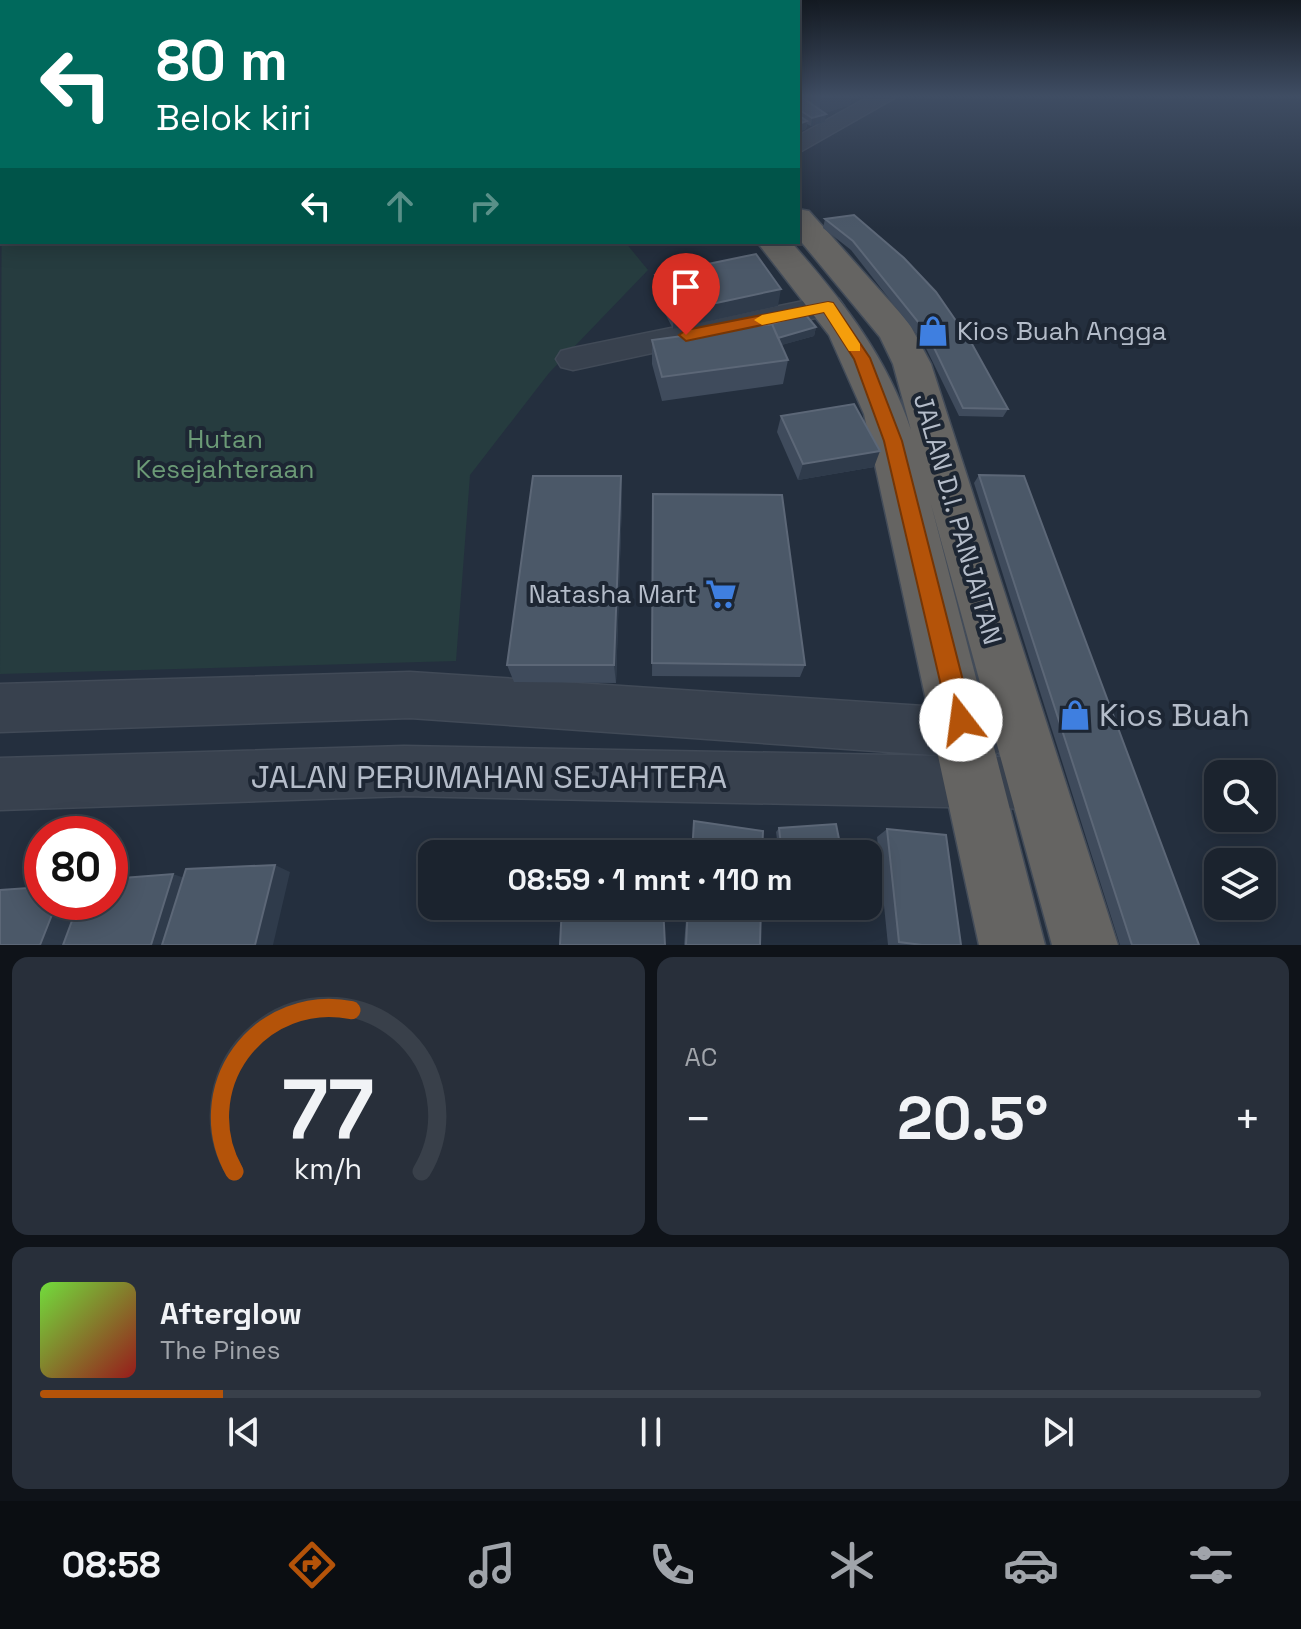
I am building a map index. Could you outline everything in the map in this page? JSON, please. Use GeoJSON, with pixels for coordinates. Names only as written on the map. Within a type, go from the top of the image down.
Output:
{"type":"FeatureCollection","features":[{"type":"Feature","properties":{"kind":"highway","name":"JALAN D.I. PANJAITAN"},"geometry":{"type":"LineString","coordinates":[[800,220],[896,332],[912,364],[1085,945]]}},
{"type":"Feature","properties":{"kind":"highway"},"geometry":{"type":"LineString","coordinates":[[775,244],[828,306],[862,358],[893,441],[977,782],[1012,945]]}},
{"type":"Feature","properties":{"kind":"street"},"geometry":{"type":"LineString","coordinates":[[573,359],[828,306]]}},
{"type":"Feature","properties":{"kind":"street"},"geometry":{"type":"LineString","coordinates":[[0,708],[410,695],[965,733],[1030,760]]}},
{"type":"Feature","properties":{"kind":"street","name":"JALAN PERUMAHAN SEJAHTERA"},"geometry":{"type":"LineString","coordinates":[[0,784],[404,771],[977,782],[1030,760]]}},
{"type":"Feature","properties":{"kind":"green space","name":"Hutan Kesejahteraan"},"geometry":{"type":"Polygon","coordinates":[[[2,244],[627,244],[648,270],[549,373],[470,475],[456,661],[0,674],[2,244]]]}},
{"type":"Feature","properties":{"kind":"building","name":"Kios Buah Angga"},"geometry":{"type":"Polygon","coordinates":[[[854,215],[904,258],[936,292],[972,344],[1008,409],[963,408],[927,333],[853,241],[825,219],[854,215]]]}},
{"type":"Feature","properties":{"kind":"building"},"geometry":{"type":"Polygon","coordinates":[[[756,254],[781,289],[674,312],[655,275],[756,254]]]}},
{"type":"Feature","properties":{"kind":"building"},"geometry":{"type":"Polygon","coordinates":[[[805,314],[816,327],[778,338],[772,324],[768,325],[805,314]]]}},
{"type":"Feature","properties":{"kind":"building"},"geometry":{"type":"Polygon","coordinates":[[[772,324],[788,360],[662,377],[652,340],[772,324]]]}},
{"type":"Feature","properties":{"kind":"building"},"geometry":{"type":"Polygon","coordinates":[[[854,404],[880,451],[803,464],[781,416],[854,404]]]}},
{"type":"Feature","properties":{"kind":"building","name":"Kios Buah"},"geometry":{"type":"Polygon","coordinates":[[[979,475],[1024,476],[1199,945],[1132,945],[979,475]]]}},
{"type":"Feature","properties":{"kind":"building"},"geometry":{"type":"Polygon","coordinates":[[[533,476],[621,476],[614,665],[507,665],[533,476]]]}},
{"type":"Feature","properties":{"kind":"building","name":"Natasha Mart"},"geometry":{"type":"Polygon","coordinates":[[[653,494],[782,495],[805,665],[652,663],[653,494]]]}},
{"type":"Feature","properties":{"kind":"building"},"geometry":{"type":"Polygon","coordinates":[[[694,821],[763,831],[763,840],[693,840],[694,821]]]}},
{"type":"Feature","properties":{"kind":"building"},"geometry":{"type":"Polygon","coordinates":[[[836,824],[839,840],[780,840],[779,828],[836,824]]]}},
{"type":"Feature","properties":{"kind":"building"},"geometry":{"type":"Polygon","coordinates":[[[887,829],[946,835],[961,945],[899,942],[887,829]]]}},
{"type":"Feature","properties":{"kind":"building"},"geometry":{"type":"Polygon","coordinates":[[[275,865],[255,945],[162,945],[186,869],[275,865]]]}},
{"type":"Feature","properties":{"kind":"building"},"geometry":{"type":"Polygon","coordinates":[[[173,874],[151,945],[63,945],[72,920],[128,920],[128,878],[173,874]]]}},
{"type":"Feature","properties":{"kind":"building"},"geometry":{"type":"Polygon","coordinates":[[[24,888],[24,920],[50,920],[40,945],[0,945],[0,890],[24,888]]]}},
{"type":"Feature","properties":{"kind":"building"},"geometry":{"type":"Polygon","coordinates":[[[561,920],[664,920],[665,945],[560,945],[561,920]]]}},
{"type":"Feature","properties":{"kind":"building"},"geometry":{"type":"Polygon","coordinates":[[[687,920],[761,920],[760,945],[686,945],[687,920]]]}},
{"type":"Feature","properties":{"kind":"slow traffic"},"geometry":{"type":"LineString","coordinates":[[762,320],[828,306],[855,347]]}},
{"type":"Feature","properties":{"kind":"place","name":"Kios Buah Angga"},"geometry":{"type":"Point","coordinates":[933,331]}},
{"type":"Feature","properties":{"kind":"place","name":"Natasha Mart"},"geometry":{"type":"Point","coordinates":[721,594]}},
{"type":"Feature","properties":{"kind":"place","name":"Kios Buah"},"geometry":{"type":"Point","coordinates":[1075,715]}},
{"type":"Feature","properties":{"kind":"route"},"geometry":{"type":"LineString","coordinates":[[686,335],[828,306],[862,358],[893,441],[927,591],[961,720]]}}]}
